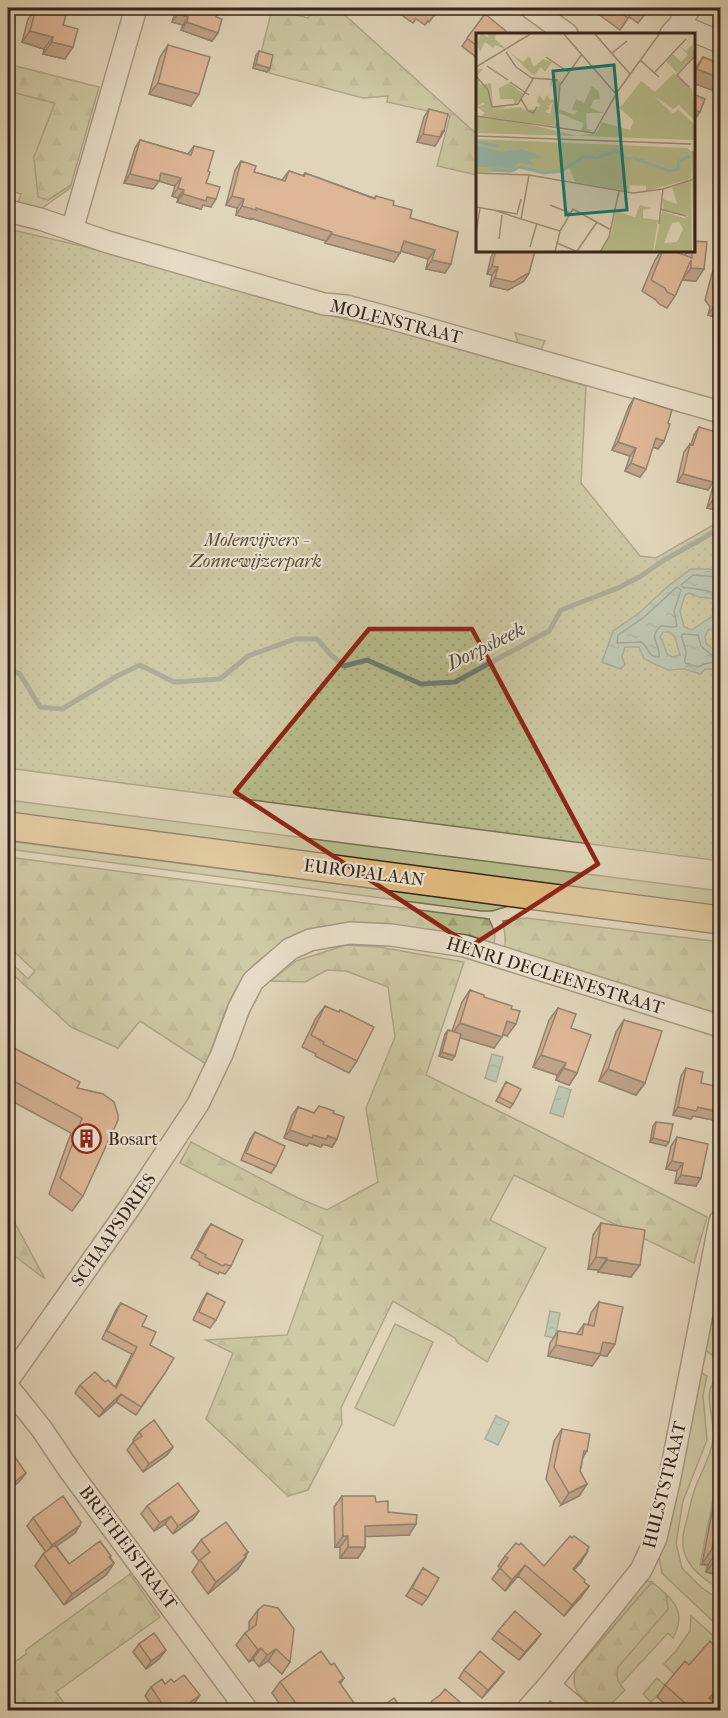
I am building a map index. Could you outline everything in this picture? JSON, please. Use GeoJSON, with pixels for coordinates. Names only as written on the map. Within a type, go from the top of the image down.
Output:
{"type":"FeatureCollection","features":[{"type":"Feature","properties":{"kind":"main road","name":"EUROPALAAN"},"geometry":{"type":"LineString","coordinates":[[8,826],[720,920]]}},
{"type":"Feature","properties":{"kind":"street"},"geometry":{"type":"LineString","coordinates":[[72,230],[136,8]]}},
{"type":"Feature","properties":{"kind":"street"},"geometry":{"type":"LineString","coordinates":[[531,8],[566,33]]}},
{"type":"Feature","properties":{"kind":"street"},"geometry":{"type":"LineString","coordinates":[[680,22],[720,42]]}},
{"type":"Feature","properties":{"kind":"street","name":"MOLENSTRAAT"},"geometry":{"type":"LineString","coordinates":[[8,211],[324,304],[346,306],[720,412]]}},
{"type":"Feature","properties":{"kind":"street","name":"HENRI DECLEENESTRAAT"},"geometry":{"type":"LineString","coordinates":[[239,1008],[253,981],[290,949],[310,939],[350,933],[391,935],[465,946],[720,1026]]}},
{"type":"Feature","properties":{"kind":"street","name":"SCHAAPSDRIES"},"geometry":{"type":"LineString","coordinates":[[8,1380],[193,1113],[222,1054],[239,1008]]}},
{"type":"Feature","properties":{"kind":"street","name":"HULSTSTRAAT"},"geometry":{"type":"LineString","coordinates":[[527,1710],[641,1570],[656,1539],[720,1221]]}},
{"type":"Feature","properties":{"kind":"street","name":"BRETHEISTRAAT"},"geometry":{"type":"LineString","coordinates":[[8,1387],[41,1428],[70,1471],[247,1710]]}},
{"type":"Feature","properties":{"kind":"street"},"geometry":{"type":"LineString","coordinates":[[549,1685],[578,1710]]}},
{"type":"Feature","properties":{"kind":"highlighted area"},"geometry":{"type":"Polygon","coordinates":[[[369,629],[472,629],[598,864],[471,946],[235,792],[369,629]]]}},
{"type":"Feature","properties":{"kind":"green space"},"geometry":{"type":"Polygon","coordinates":[[[314,8],[337,8],[476,132],[476,175],[437,166],[450,116],[387,102],[388,96],[363,98],[269,73],[272,56],[261,53],[272,9],[308,18],[314,8]]]}},
{"type":"Feature","properties":{"kind":"green space"},"geometry":{"type":"Polygon","coordinates":[[[8,64],[99,87],[71,185],[48,200],[38,197],[34,157],[55,103],[8,91],[8,64]]]}},
{"type":"Feature","properties":{"kind":"green space"},"geometry":{"type":"Polygon","coordinates":[[[8,91],[55,103],[34,157],[48,200],[71,185],[41,209],[18,203],[21,194],[8,190],[8,91]]]}},
{"type":"Feature","properties":{"kind":"green space","name":"Molenvijvers - Zonnewijzerpark"},"geometry":{"type":"Polygon","coordinates":[[[8,229],[78,245],[274,297],[336,317],[473,349],[586,386],[581,483],[640,556],[656,558],[720,521],[720,861],[8,768],[8,229]]]}},
{"type":"Feature","properties":{"kind":"green space"},"geometry":{"type":"Polygon","coordinates":[[[515,333],[545,341],[541,350],[518,343],[515,333]]]}},
{"type":"Feature","properties":{"kind":"green space"},"geometry":{"type":"Polygon","coordinates":[[[8,800],[720,891],[720,907],[8,816],[8,800]]]}},
{"type":"Feature","properties":{"kind":"green space"},"geometry":{"type":"Polygon","coordinates":[[[8,841],[509,906],[492,911],[481,911],[8,849],[8,841]]]}},
{"type":"Feature","properties":{"kind":"green space"},"geometry":{"type":"Polygon","coordinates":[[[8,857],[489,919],[495,933],[494,945],[428,930],[384,924],[339,925],[307,932],[268,953],[240,981],[206,1064],[140,1021],[118,1048],[71,1027],[8,970],[8,960],[28,979],[35,971],[8,946],[8,857]]]}},
{"type":"Feature","properties":{"kind":"green space"},"geometry":{"type":"Polygon","coordinates":[[[526,918],[720,942],[720,1015],[505,951],[503,921],[526,918]]]}},
{"type":"Feature","properties":{"kind":"green space"},"geometry":{"type":"Polygon","coordinates":[[[346,945],[379,947],[464,962],[426,1075],[707,1217],[694,1263],[514,1175],[490,1220],[546,1248],[487,1362],[458,1343],[455,1338],[393,1301],[341,1408],[342,1424],[308,1490],[288,1496],[206,1419],[233,1353],[206,1340],[287,1335],[323,1236],[180,1163],[191,1142],[298,1198],[327,1210],[378,1182],[366,1108],[395,1037],[388,987],[346,971],[327,970],[305,982],[271,981],[296,961],[346,945]]]}},
{"type":"Feature","properties":{"kind":"green space"},"geometry":{"type":"Polygon","coordinates":[[[8,1210],[45,1279],[8,1251],[8,1210]]]}},
{"type":"Feature","properties":{"kind":"green space"},"geometry":{"type":"Polygon","coordinates":[[[710,1314],[720,1316],[720,1359],[704,1349],[710,1314]]]}},
{"type":"Feature","properties":{"kind":"green space"},"geometry":{"type":"Polygon","coordinates":[[[395,1324],[433,1342],[394,1426],[355,1408],[395,1324]]]}},
{"type":"Feature","properties":{"kind":"green space"},"geometry":{"type":"Polygon","coordinates":[[[696,1370],[707,1376],[703,1395],[707,1440],[683,1501],[676,1543],[682,1568],[702,1588],[720,1600],[720,1628],[662,1573],[658,1552],[696,1370]]]}},
{"type":"Feature","properties":{"kind":"green space"},"geometry":{"type":"Polygon","coordinates":[[[720,1375],[720,1480],[717,1480],[700,1565],[707,1566],[706,1572],[720,1576],[720,1590],[703,1578],[690,1564],[686,1558],[683,1543],[694,1492],[712,1446],[714,1431],[709,1397],[710,1389],[720,1375]]]}},
{"type":"Feature","properties":{"kind":"green space"},"geometry":{"type":"Polygon","coordinates":[[[130,1574],[160,1617],[56,1692],[69,1710],[8,1710],[8,1667],[26,1654],[26,1650],[130,1574]]]}},
{"type":"Feature","properties":{"kind":"green space"},"geometry":{"type":"Polygon","coordinates":[[[646,1581],[652,1582],[581,1663],[577,1659],[638,1586],[646,1581]]]}},
{"type":"Feature","properties":{"kind":"green space"},"geometry":{"type":"Polygon","coordinates":[[[652,1582],[666,1594],[668,1609],[618,1667],[618,1679],[625,1690],[605,1710],[595,1710],[579,1694],[574,1683],[579,1661],[582,1663],[652,1582]]]}},
{"type":"Feature","properties":{"kind":"green space"},"geometry":{"type":"Polygon","coordinates":[[[666,1594],[677,1609],[679,1620],[673,1638],[668,1633],[620,1685],[616,1677],[618,1667],[668,1609],[666,1594]]]}},
{"type":"Feature","properties":{"kind":"green space"},"geometry":{"type":"Polygon","coordinates":[[[691,1616],[716,1638],[715,1644],[681,1677],[675,1675],[664,1664],[690,1631],[691,1616]]]}},
{"type":"Feature","properties":{"kind":"green space"},"geometry":{"type":"Polygon","coordinates":[[[657,1678],[666,1686],[651,1702],[643,1694],[657,1678]]]}},
{"type":"Feature","properties":{"kind":"water"},"geometry":{"type":"Polygon","coordinates":[[[691,569],[709,569],[720,572],[720,627],[708,630],[705,637],[706,643],[720,655],[720,669],[705,669],[701,674],[684,669],[668,670],[644,659],[639,647],[625,647],[622,657],[625,665],[620,669],[602,662],[613,631],[639,613],[691,569]],[[689,593],[685,595],[680,611],[684,627],[692,630],[714,615],[712,609],[717,599],[699,597],[689,593]],[[663,632],[660,637],[667,654],[672,657],[680,655],[675,637],[670,632],[663,632]]]}},
{"type":"Feature","properties":{"kind":"water"},"geometry":{"type":"Polygon","coordinates":[[[492,1054],[503,1057],[496,1082],[485,1078],[492,1054]]]}},
{"type":"Feature","properties":{"kind":"water"},"geometry":{"type":"Polygon","coordinates":[[[559,1086],[571,1090],[563,1117],[550,1113],[559,1086]]]}},
{"type":"Feature","properties":{"kind":"water"},"geometry":{"type":"Polygon","coordinates":[[[550,1311],[560,1313],[555,1338],[545,1336],[550,1311]]]}},
{"type":"Feature","properties":{"kind":"water"},"geometry":{"type":"Polygon","coordinates":[[[496,1416],[509,1422],[498,1445],[485,1439],[496,1416]]]}},
{"type":"Feature","properties":{"kind":"building"},"geometry":{"type":"Polygon","coordinates":[[[36,8],[68,8],[63,25],[78,29],[73,47],[52,42],[53,37],[30,31],[36,8]]]}},
{"type":"Feature","properties":{"kind":"building"},"geometry":{"type":"Polygon","coordinates":[[[180,8],[219,8],[216,17],[222,19],[218,33],[187,22],[188,17],[178,14],[180,8]]]}},
{"type":"Feature","properties":{"kind":"building"},"geometry":{"type":"Polygon","coordinates":[[[425,8],[439,8],[433,14],[425,8]]]}},
{"type":"Feature","properties":{"kind":"building"},"geometry":{"type":"Polygon","coordinates":[[[614,8],[636,8],[628,18],[614,8]]]}},
{"type":"Feature","properties":{"kind":"building"},"geometry":{"type":"Polygon","coordinates":[[[485,14],[506,31],[504,33],[476,33],[476,45],[467,38],[485,14]]]}},
{"type":"Feature","properties":{"kind":"building"},"geometry":{"type":"Polygon","coordinates":[[[168,45],[210,57],[199,94],[158,83],[168,45]]]}},
{"type":"Feature","properties":{"kind":"building"},"geometry":{"type":"Polygon","coordinates":[[[259,51],[273,55],[270,68],[256,64],[259,51]]]}},
{"type":"Feature","properties":{"kind":"building"},"geometry":{"type":"Polygon","coordinates":[[[703,57],[720,64],[720,78],[697,69],[703,57]]]}},
{"type":"Feature","properties":{"kind":"building"},"geometry":{"type":"Polygon","coordinates":[[[695,95],[705,99],[700,112],[695,110],[695,95]]]}},
{"type":"Feature","properties":{"kind":"building"},"geometry":{"type":"Polygon","coordinates":[[[429,109],[448,114],[444,131],[440,137],[423,134],[429,109]]]}},
{"type":"Feature","properties":{"kind":"building"},"geometry":{"type":"Polygon","coordinates":[[[140,140],[191,155],[194,146],[214,151],[206,183],[220,187],[216,199],[207,197],[206,201],[183,194],[184,190],[178,188],[181,178],[161,173],[159,181],[130,174],[140,140]]]}},
{"type":"Feature","properties":{"kind":"building"},"geometry":{"type":"Polygon","coordinates":[[[241,161],[256,166],[254,172],[285,181],[289,171],[304,176],[305,173],[375,199],[376,196],[394,201],[393,205],[412,210],[410,218],[458,232],[451,264],[432,260],[435,250],[404,241],[400,253],[332,234],[332,232],[256,208],[256,210],[242,206],[244,199],[232,196],[241,161]]]}},
{"type":"Feature","properties":{"kind":"building"},"geometry":{"type":"Polygon","coordinates":[[[695,241],[707,242],[704,269],[691,268],[691,260],[675,296],[651,280],[662,252],[676,252],[692,258],[692,252],[695,252],[695,241]]]}},
{"type":"Feature","properties":{"kind":"building"},"geometry":{"type":"Polygon","coordinates":[[[496,252],[535,252],[529,273],[513,282],[495,278],[498,267],[492,266],[496,252]]]}},
{"type":"Feature","properties":{"kind":"building"},"geometry":{"type":"Polygon","coordinates":[[[720,261],[720,304],[716,303],[718,296],[713,288],[720,261]]]}},
{"type":"Feature","properties":{"kind":"building"},"geometry":{"type":"Polygon","coordinates":[[[634,398],[672,410],[664,441],[656,438],[646,469],[631,463],[636,448],[618,442],[634,398]]]}},
{"type":"Feature","properties":{"kind":"building"},"geometry":{"type":"Polygon","coordinates":[[[699,427],[719,433],[720,456],[713,482],[683,474],[690,444],[693,445],[699,427]]]}},
{"type":"Feature","properties":{"kind":"building"},"geometry":{"type":"Polygon","coordinates":[[[720,476],[720,498],[715,497],[720,476]]]}},
{"type":"Feature","properties":{"kind":"building"},"geometry":{"type":"Polygon","coordinates":[[[470,990],[520,1011],[516,1024],[507,1021],[502,1037],[460,1023],[470,990]]]}},
{"type":"Feature","properties":{"kind":"building"},"geometry":{"type":"Polygon","coordinates":[[[325,1006],[339,1012],[340,1010],[374,1027],[357,1061],[323,1044],[324,1042],[311,1035],[325,1006]]]}},
{"type":"Feature","properties":{"kind":"building"},"geometry":{"type":"Polygon","coordinates":[[[558,1008],[576,1014],[571,1028],[591,1035],[577,1073],[564,1068],[566,1063],[541,1055],[558,1008]]]}},
{"type":"Feature","properties":{"kind":"building"},"geometry":{"type":"Polygon","coordinates":[[[624,1020],[662,1031],[645,1083],[608,1069],[624,1020]]]}},
{"type":"Feature","properties":{"kind":"building"},"geometry":{"type":"Polygon","coordinates":[[[448,1030],[461,1034],[455,1056],[442,1052],[448,1030]]]}},
{"type":"Feature","properties":{"kind":"building"},"geometry":{"type":"Polygon","coordinates":[[[8,1045],[80,1082],[77,1088],[103,1094],[114,1102],[118,1120],[83,1196],[60,1178],[82,1118],[8,1078],[8,1045]]]}},
{"type":"Feature","properties":{"kind":"building"},"geometry":{"type":"Polygon","coordinates":[[[686,1068],[703,1072],[701,1083],[720,1087],[719,1112],[698,1107],[696,1111],[678,1107],[686,1068]]]}},
{"type":"Feature","properties":{"kind":"building"},"geometry":{"type":"Polygon","coordinates":[[[506,1082],[521,1089],[513,1104],[499,1097],[506,1082]]]}},
{"type":"Feature","properties":{"kind":"building"},"geometry":{"type":"Polygon","coordinates":[[[319,1106],[344,1117],[337,1139],[328,1136],[326,1139],[313,1135],[312,1138],[290,1130],[298,1107],[314,1113],[319,1106]]]}},
{"type":"Feature","properties":{"kind":"building"},"geometry":{"type":"Polygon","coordinates":[[[656,1122],[673,1124],[669,1142],[653,1138],[656,1122]]]}},
{"type":"Feature","properties":{"kind":"building"},"geometry":{"type":"Polygon","coordinates":[[[255,1132],[285,1146],[276,1166],[246,1153],[255,1132]]]}},
{"type":"Feature","properties":{"kind":"building"},"geometry":{"type":"Polygon","coordinates":[[[677,1137],[708,1144],[701,1178],[681,1175],[683,1163],[672,1161],[677,1137]]]}},
{"type":"Feature","properties":{"kind":"building"},"geometry":{"type":"Polygon","coordinates":[[[601,1223],[645,1230],[640,1265],[596,1257],[601,1223]]]}},
{"type":"Feature","properties":{"kind":"building"},"geometry":{"type":"Polygon","coordinates":[[[211,1224],[243,1240],[231,1266],[225,1264],[223,1266],[197,1250],[211,1224]]]}},
{"type":"Feature","properties":{"kind":"building"},"geometry":{"type":"Polygon","coordinates":[[[207,1293],[225,1302],[216,1320],[199,1312],[207,1293]]]}},
{"type":"Feature","properties":{"kind":"building"},"geometry":{"type":"Polygon","coordinates":[[[599,1302],[623,1307],[615,1344],[603,1342],[600,1354],[556,1345],[558,1331],[582,1335],[584,1324],[594,1326],[599,1302]]]}},
{"type":"Feature","properties":{"kind":"building"},"geometry":{"type":"Polygon","coordinates":[[[121,1303],[147,1316],[142,1326],[156,1332],[150,1345],[174,1358],[141,1407],[121,1394],[104,1410],[80,1385],[95,1372],[105,1382],[108,1380],[116,1388],[137,1347],[107,1331],[121,1303]]]}},
{"type":"Feature","properties":{"kind":"building"},"geometry":{"type":"Polygon","coordinates":[[[154,1420],[173,1447],[149,1464],[133,1442],[142,1436],[139,1432],[154,1420]]]}},
{"type":"Feature","properties":{"kind":"building"},"geometry":{"type":"Polygon","coordinates":[[[562,1429],[590,1434],[580,1471],[587,1484],[569,1493],[554,1467],[562,1429]]]}},
{"type":"Feature","properties":{"kind":"building"},"geometry":{"type":"Polygon","coordinates":[[[8,1447],[26,1473],[8,1487],[8,1447]]]}},
{"type":"Feature","properties":{"kind":"building"},"geometry":{"type":"Polygon","coordinates":[[[178,1483],[199,1511],[178,1526],[171,1516],[160,1523],[147,1506],[178,1483]]]}},
{"type":"Feature","properties":{"kind":"building"},"geometry":{"type":"Polygon","coordinates":[[[63,1496],[81,1522],[52,1545],[33,1518],[63,1496]]]}},
{"type":"Feature","properties":{"kind":"building"},"geometry":{"type":"Polygon","coordinates":[[[342,1496],[375,1496],[376,1502],[388,1501],[388,1512],[417,1515],[416,1524],[365,1526],[365,1547],[348,1547],[348,1536],[343,1536],[342,1496]]]}},
{"type":"Feature","properties":{"kind":"building"},"geometry":{"type":"Polygon","coordinates":[[[720,1508],[720,1557],[717,1557],[718,1550],[712,1549],[720,1508]]]}},
{"type":"Feature","properties":{"kind":"building"},"geometry":{"type":"Polygon","coordinates":[[[226,1522],[248,1552],[244,1555],[246,1557],[216,1582],[200,1560],[210,1552],[201,1540],[226,1522]]]}},
{"type":"Feature","properties":{"kind":"building"},"geometry":{"type":"Polygon","coordinates":[[[570,1536],[572,1538],[574,1536],[589,1547],[573,1569],[589,1586],[572,1605],[525,1565],[512,1580],[500,1568],[508,1558],[505,1556],[516,1543],[519,1545],[521,1543],[544,1566],[570,1536]]]}},
{"type":"Feature","properties":{"kind":"building"},"geometry":{"type":"Polygon","coordinates":[[[100,1541],[114,1563],[72,1594],[43,1554],[55,1545],[69,1564],[100,1541]]]}},
{"type":"Feature","properties":{"kind":"building"},"geometry":{"type":"Polygon","coordinates":[[[423,1568],[439,1578],[428,1597],[412,1588],[423,1568]]]}},
{"type":"Feature","properties":{"kind":"building"},"geometry":{"type":"Polygon","coordinates":[[[264,1605],[278,1608],[294,1629],[290,1662],[276,1649],[267,1655],[261,1648],[258,1650],[245,1633],[256,1625],[258,1610],[264,1605]]]}},
{"type":"Feature","properties":{"kind":"building"},"geometry":{"type":"Polygon","coordinates":[[[515,1611],[541,1634],[525,1652],[498,1631],[515,1611]]]}},
{"type":"Feature","properties":{"kind":"building"},"geometry":{"type":"Polygon","coordinates":[[[154,1633],[166,1650],[151,1661],[139,1644],[154,1633]]]}},
{"type":"Feature","properties":{"kind":"building"},"geometry":{"type":"Polygon","coordinates":[[[719,1640],[720,1686],[709,1698],[713,1702],[706,1710],[693,1710],[665,1685],[685,1661],[689,1665],[710,1641],[714,1645],[719,1640]]]}},
{"type":"Feature","properties":{"kind":"building"},"geometry":{"type":"Polygon","coordinates":[[[321,1651],[331,1665],[334,1663],[344,1678],[339,1682],[359,1710],[301,1710],[280,1682],[321,1651]]]}},
{"type":"Feature","properties":{"kind":"building"},"geometry":{"type":"Polygon","coordinates":[[[480,1651],[504,1672],[488,1690],[464,1670],[480,1651]]]}},
{"type":"Feature","properties":{"kind":"building"},"geometry":{"type":"Polygon","coordinates":[[[184,1675],[200,1695],[179,1710],[156,1710],[163,1705],[151,1687],[162,1679],[165,1684],[171,1679],[174,1682],[184,1675]]]}},
{"type":"Feature","properties":{"kind":"building"},"geometry":{"type":"Polygon","coordinates":[[[445,1689],[469,1710],[431,1710],[432,1701],[445,1689]]]}},
{"type":"Feature","properties":{"kind":"building"},"geometry":{"type":"Polygon","coordinates":[[[394,1698],[402,1709],[377,1710],[394,1698]]]}},
{"type":"Feature","properties":{"kind":"waterway","name":"Dorpsbeek"},"geometry":{"type":"LineString","coordinates":[[8,668],[20,674],[40,707],[62,709],[140,665],[174,682],[220,679],[248,656],[295,639],[317,639],[344,666],[367,660],[421,684],[455,682],[549,631],[561,610],[618,588],[712,533],[720,532]]}},
{"type":"Feature","properties":{"kind":"place","name":"Bosart"},"geometry":{"type":"Point","coordinates":[87,1139]}}]}
